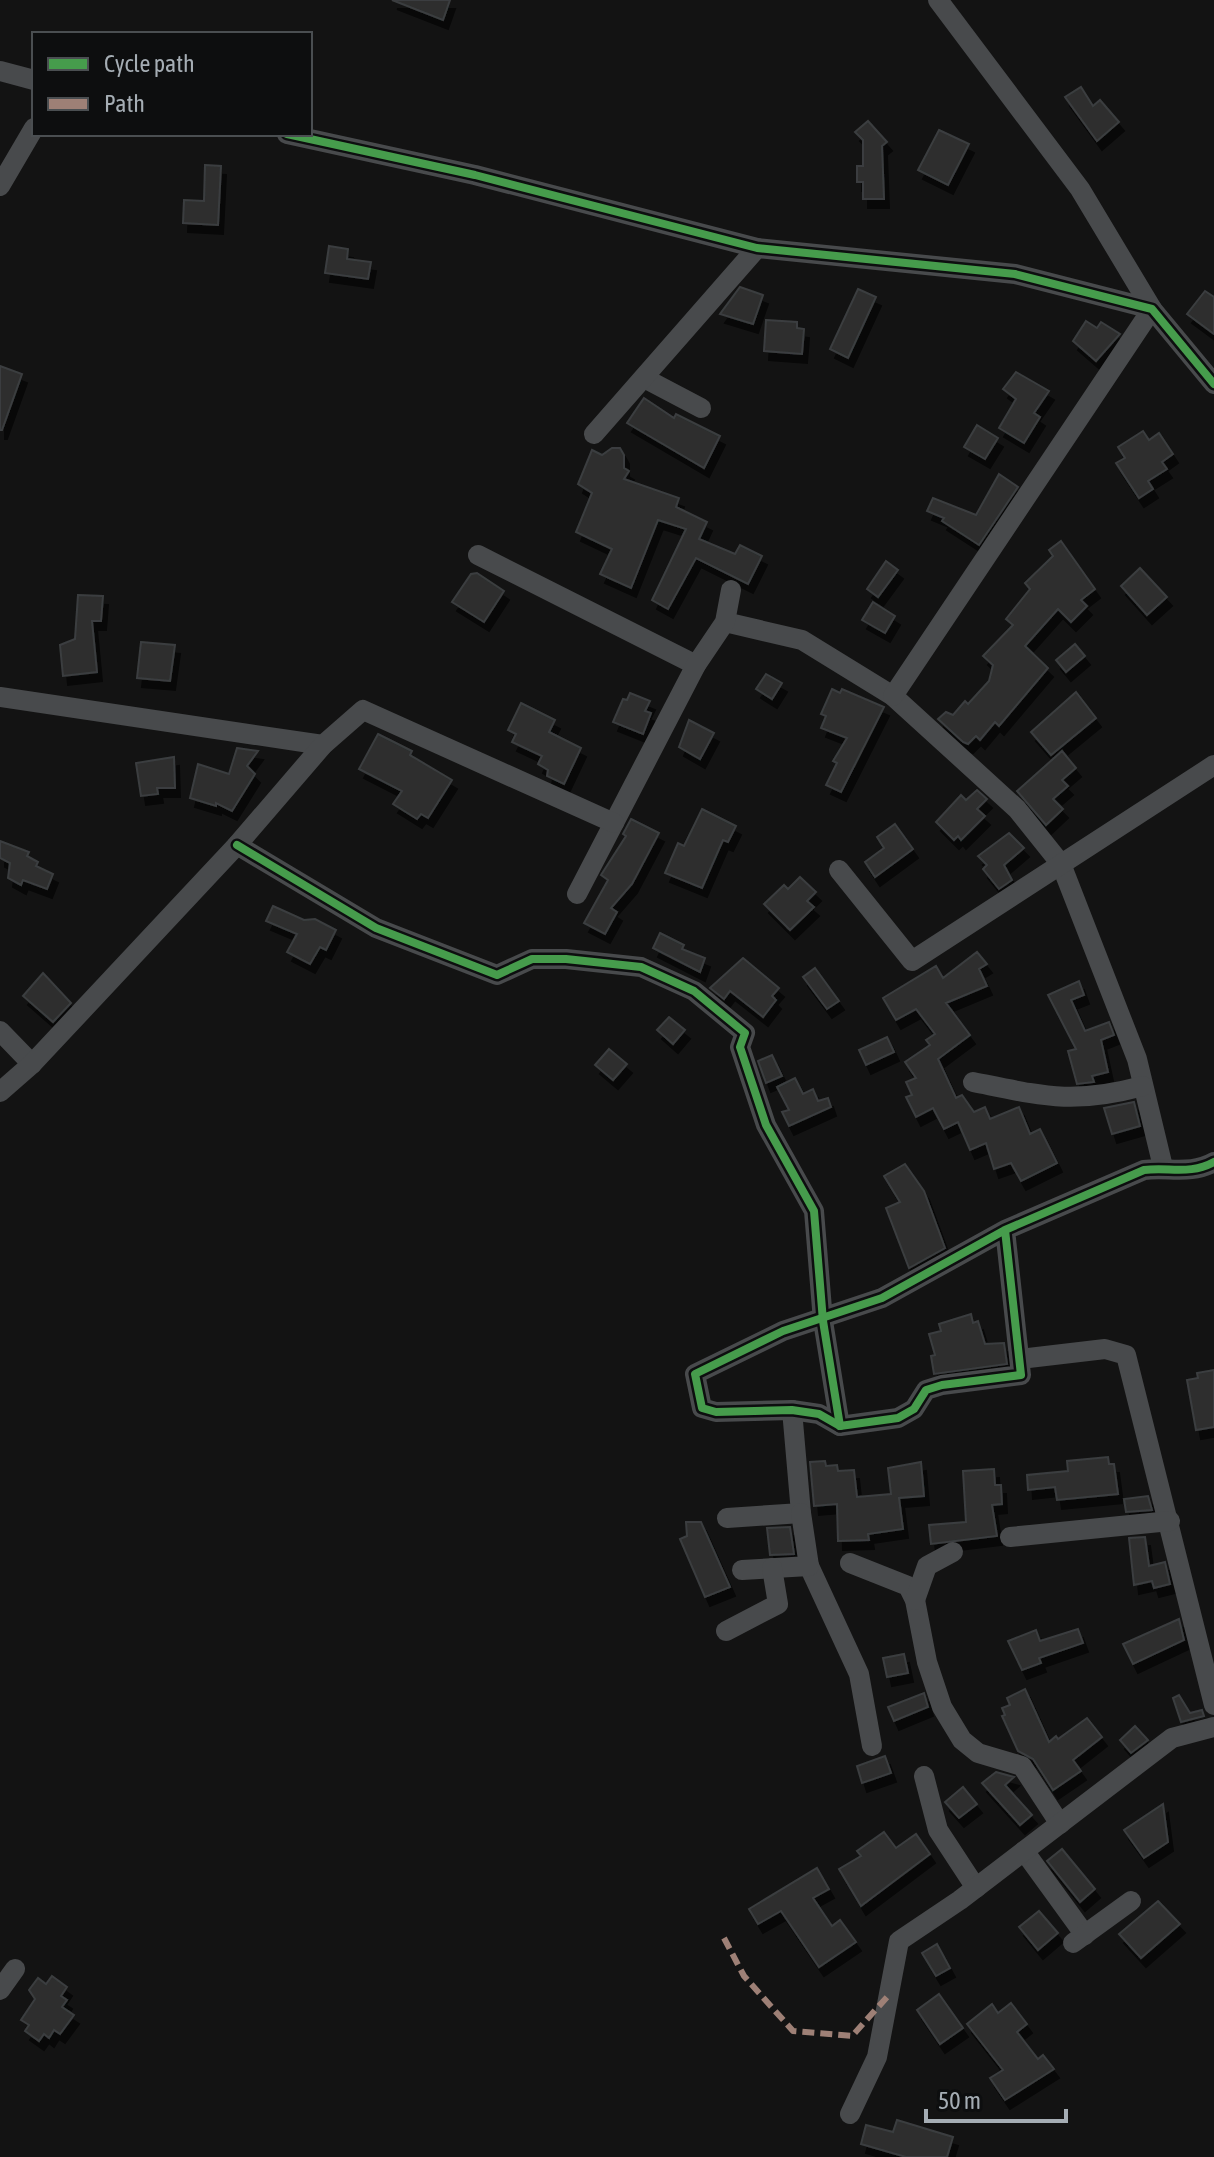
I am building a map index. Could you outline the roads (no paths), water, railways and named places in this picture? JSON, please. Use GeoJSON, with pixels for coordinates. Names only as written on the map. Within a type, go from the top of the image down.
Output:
{"type":"FeatureCollection","features":[{"type":"Feature","properties":{"kind":"street"},"geometry":{"type":"LineString","coordinates":[[938,0],[1080,189],[1152,309],[1214,384]]}},
{"type":"Feature","properties":{"kind":"street"},"geometry":{"type":"LineString","coordinates":[[0,71],[32,79]]}},
{"type":"Feature","properties":{"kind":"street"},"geometry":{"type":"LineString","coordinates":[[0,186],[32,131]]}},
{"type":"Feature","properties":{"kind":"street"},"geometry":{"type":"LineString","coordinates":[[296,136],[475,175],[757,248],[1015,274],[1152,309]]}},
{"type":"Feature","properties":{"kind":"street"},"geometry":{"type":"LineString","coordinates":[[594,434],[757,248]]}},
{"type":"Feature","properties":{"kind":"street"},"geometry":{"type":"LineString","coordinates":[[893,696],[1152,309]]}},
{"type":"Feature","properties":{"kind":"street"},"geometry":{"type":"LineString","coordinates":[[644,378],[701,408]]}},
{"type":"Feature","properties":{"kind":"street"},"geometry":{"type":"LineString","coordinates":[[478,555],[696,665]]}},
{"type":"Feature","properties":{"kind":"street"},"geometry":{"type":"LineString","coordinates":[[577,894],[696,665],[725,622],[731,590]]}},
{"type":"Feature","properties":{"kind":"street"},"geometry":{"type":"LineString","coordinates":[[725,622],[802,640],[893,696],[1017,809],[1061,864],[1137,1059],[1163,1167]]}},
{"type":"Feature","properties":{"kind":"street"},"geometry":{"type":"LineString","coordinates":[[0,697],[323,745]]}},
{"type":"Feature","properties":{"kind":"street"},"geometry":{"type":"LineString","coordinates":[[0,1092],[32,1064],[237,845],[323,745],[363,710],[614,823]]}},
{"type":"Feature","properties":{"kind":"street"},"geometry":{"type":"LineString","coordinates":[[839,870],[912,961],[1214,765]]}},
{"type":"Feature","properties":{"kind":"street"},"geometry":{"type":"LineString","coordinates":[[237,845],[376,928],[497,975],[532,959],[641,967],[694,991],[745,1033],[740,1047],[766,1125],[814,1211],[823,1318],[840,1426]]}},
{"type":"Feature","properties":{"kind":"street"},"geometry":{"type":"LineString","coordinates":[[0,1031],[32,1064]]}},
{"type":"Feature","properties":{"kind":"street"},"geometry":{"type":"LineString","coordinates":[[973,1082],[1055,1098],[1098,1098],[1143,1086]]}},
{"type":"Feature","properties":{"kind":"street"},"geometry":{"type":"LineString","coordinates":[[1005,1230],[1021,1375],[942,1385],[926,1390],[914,1409],[898,1418],[840,1426],[819,1414],[792,1410],[716,1412],[702,1408],[695,1374],[783,1331],[882,1298],[1005,1230],[1144,1170],[1163,1167],[1179,1171],[1204,1168],[1214,1162]]}},
{"type":"Feature","properties":{"kind":"street"},"geometry":{"type":"LineString","coordinates":[[1020,1359],[1105,1349],[1126,1355],[1214,1705]]}},
{"type":"Feature","properties":{"kind":"street"},"geometry":{"type":"LineString","coordinates":[[792,1410],[809,1566],[859,1674],[872,1746]]}},
{"type":"Feature","properties":{"kind":"street"},"geometry":{"type":"LineString","coordinates":[[727,1518],[801,1513]]}},
{"type":"Feature","properties":{"kind":"street"},"geometry":{"type":"LineString","coordinates":[[1010,1537],[1170,1521]]}},
{"type":"Feature","properties":{"kind":"street"},"geometry":{"type":"LineString","coordinates":[[915,1600],[927,1566],[953,1552]]}},
{"type":"Feature","properties":{"kind":"street"},"geometry":{"type":"LineString","coordinates":[[850,1563],[908,1586],[915,1600],[927,1662],[942,1707],[962,1740],[978,1753],[1022,1766],[1060,1824]]}},
{"type":"Feature","properties":{"kind":"street"},"geometry":{"type":"LineString","coordinates":[[742,1570],[809,1566]]}},
{"type":"Feature","properties":{"kind":"street"},"geometry":{"type":"LineString","coordinates":[[726,1631],[778,1604],[772,1568]]}},
{"type":"Feature","properties":{"kind":"street"},"geometry":{"type":"LineString","coordinates":[[850,2114],[877,2057],[899,1941],[976,1888],[1172,1738],[1214,1727]]}},
{"type":"Feature","properties":{"kind":"street"},"geometry":{"type":"LineString","coordinates":[[924,1776],[938,1830],[976,1888]]}},
{"type":"Feature","properties":{"kind":"street"},"geometry":{"type":"LineString","coordinates":[[1024,1851],[1079,1939],[1131,1901]]}},
{"type":"Feature","properties":{"kind":"street"},"geometry":{"type":"LineString","coordinates":[[0,1990],[15,1969]]}}]}
